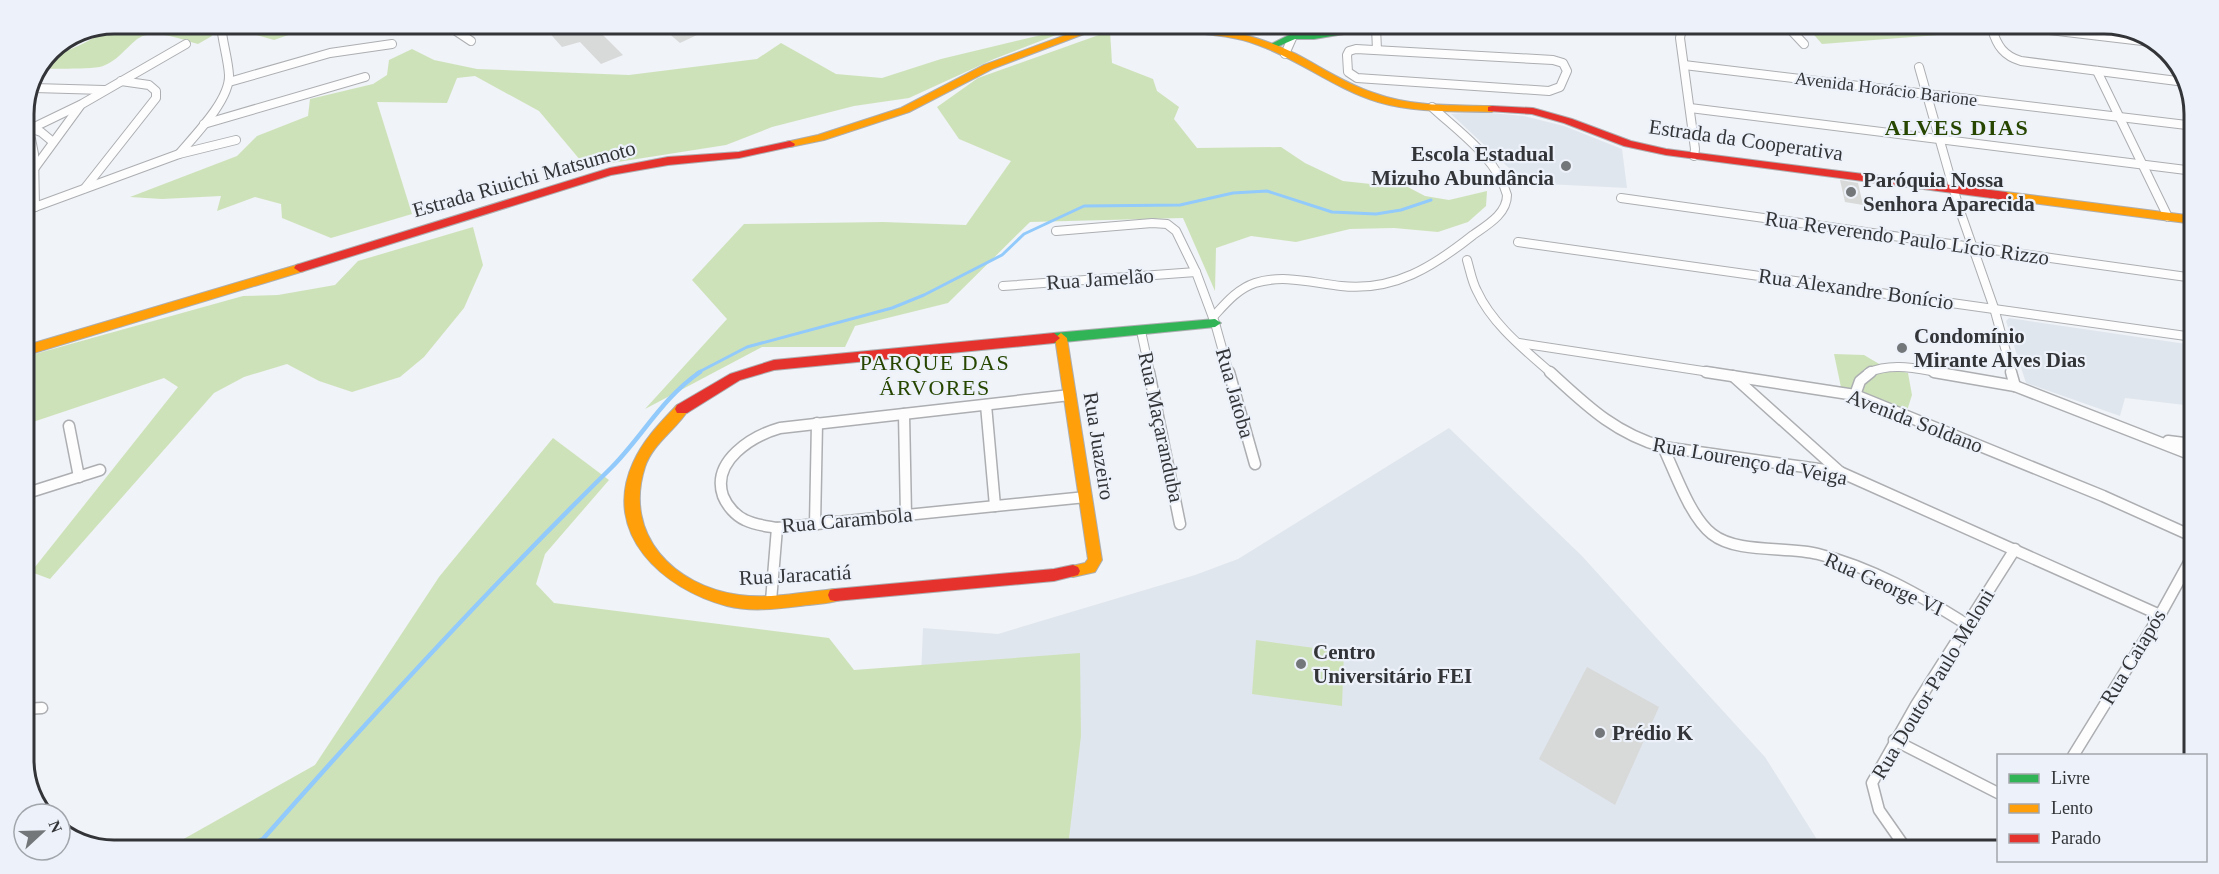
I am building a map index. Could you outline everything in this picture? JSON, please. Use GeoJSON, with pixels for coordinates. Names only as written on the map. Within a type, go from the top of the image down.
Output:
{"type":"FeatureCollection","features":[{"type":"Feature","properties":{"kind":"street"},"geometry":{"type":"LineString","coordinates":[[179,154],[204,124],[230,82],[222,34]]}},
{"type":"Feature","properties":{"kind":"street"},"geometry":{"type":"LineString","coordinates":[[460,34],[471,41]]}},
{"type":"Feature","properties":{"kind":"street","name":"Estrada Riuichi Matsumoto"},"geometry":{"type":"LineString","coordinates":[[34,348],[502,207],[610,172],[668,161],[739,155],[828,136],[910,107],[1010,57],[1077,34]]}},
{"type":"Feature","properties":{"kind":"street","name":"Estrada da Cooperativa"},"geometry":{"type":"LineString","coordinates":[[1219,34],[1241,37],[1272,46],[1363,93],[1401,104],[1533,111],[1568,121],[1628,144],[1694,156],[2184,219]]}},
{"type":"Feature","properties":{"kind":"street"},"geometry":{"type":"LineString","coordinates":[[1272,46],[1292,34]]}},
{"type":"Feature","properties":{"kind":"street"},"geometry":{"type":"LineString","coordinates":[[1285,54],[1295,34]]}},
{"type":"Feature","properties":{"kind":"street"},"geometry":{"type":"LineString","coordinates":[[1307,34],[1314,36],[1326,34]]}},
{"type":"Feature","properties":{"kind":"street"},"geometry":{"type":"LineString","coordinates":[[1376,34],[1377,50]]}},
{"type":"Feature","properties":{"kind":"street"},"geometry":{"type":"LineString","coordinates":[[1681,34],[1694,156]]}},
{"type":"Feature","properties":{"kind":"street"},"geometry":{"type":"LineString","coordinates":[[1795,34],[1804,44]]}},
{"type":"Feature","properties":{"kind":"street"},"geometry":{"type":"LineString","coordinates":[[1993,34],[1997,47],[2009,58],[2020,62],[2177,81]]}},
{"type":"Feature","properties":{"kind":"street"},"geometry":{"type":"LineString","coordinates":[[2083,34],[2132,40]]}},
{"type":"Feature","properties":{"kind":"street"},"geometry":{"type":"LineString","coordinates":[[34,128],[82,104],[186,44]]}},
{"type":"Feature","properties":{"kind":"street"},"geometry":{"type":"LineString","coordinates":[[230,82],[330,53],[393,44]]}},
{"type":"Feature","properties":{"kind":"street"},"geometry":{"type":"LineString","coordinates":[[1356,48],[1377,50],[1560,62],[1567,68],[1563,82],[1556,90],[1549,92],[1354,78],[1348,72],[1348,51],[1356,48]]}},
{"type":"Feature","properties":{"kind":"street","name":"Avenida Horácio Barione"},"geometry":{"type":"LineString","coordinates":[[1684,65],[2184,125]]}},
{"type":"Feature","properties":{"kind":"street"},"geometry":{"type":"LineString","coordinates":[[1919,67],[1955,190],[1994,308],[2015,386]]}},
{"type":"Feature","properties":{"kind":"street"},"geometry":{"type":"LineString","coordinates":[[2097,71],[2168,217]]}},
{"type":"Feature","properties":{"kind":"street"},"geometry":{"type":"LineString","coordinates":[[204,124],[365,77]]}},
{"type":"Feature","properties":{"kind":"street"},"geometry":{"type":"LineString","coordinates":[[84,189],[156,98],[156,91],[149,85],[121,81]]}},
{"type":"Feature","properties":{"kind":"street"},"geometry":{"type":"LineString","coordinates":[[40,88],[104,90]]}},
{"type":"Feature","properties":{"kind":"street"},"geometry":{"type":"LineString","coordinates":[[34,168],[82,104]]}},
{"type":"Feature","properties":{"kind":"street"},"geometry":{"type":"LineString","coordinates":[[1214,320],[1223,303],[1241,290],[1279,278],[1360,287],[1389,285],[1403,280],[1439,258],[1502,212],[1508,194],[1498,175],[1432,107]]}},
{"type":"Feature","properties":{"kind":"street"},"geometry":{"type":"LineString","coordinates":[[1689,108],[2184,170]]}},
{"type":"Feature","properties":{"kind":"street"},"geometry":{"type":"LineString","coordinates":[[34,129],[53,142]]}},
{"type":"Feature","properties":{"kind":"street"},"geometry":{"type":"LineString","coordinates":[[34,190],[35,207],[179,154],[236,140]]}},
{"type":"Feature","properties":{"kind":"street","name":"Rua Reverendo Paulo Lício Rizzo"},"geometry":{"type":"LineString","coordinates":[[1621,198],[2184,277]]}},
{"type":"Feature","properties":{"kind":"street","name":"Rua Jatoba"},"geometry":{"type":"LineString","coordinates":[[1056,231],[1162,223],[1172,226],[1196,272],[1214,320],[1255,464]]}},
{"type":"Feature","properties":{"kind":"street","name":"Rua Alexandre Bonício"},"geometry":{"type":"LineString","coordinates":[[1518,242],[2184,336]]}},
{"type":"Feature","properties":{"kind":"street","name":"Rua Lourenço da Veiga"},"geometry":{"type":"LineString","coordinates":[[1467,260],[1476,290],[1484,304],[1517,343],[1605,421],[1638,440],[1663,447],[1840,472],[2160,615]]}},
{"type":"Feature","properties":{"kind":"street","name":"Rua Jamelão"},"geometry":{"type":"LineString","coordinates":[[1003,286],[1196,272]]}},
{"type":"Feature","properties":{"kind":"street","name":"Rua Jaracatiá"},"geometry":{"type":"LineString","coordinates":[[1092,564],[1054,575],[742,602],[718,596],[694,586],[673,575],[656,562],[639,540],[632,519],[637,468],[646,447],[681,409],[740,376],[769,366],[1141,331],[1214,320]]}},
{"type":"Feature","properties":{"kind":"street","name":"Rua Maçaranduba"},"geometry":{"type":"LineString","coordinates":[[1141,331],[1180,524]]}},
{"type":"Feature","properties":{"kind":"street","name":"Rua Juazeiro"},"geometry":{"type":"LineString","coordinates":[[1061,338],[1086,497],[1092,564]]}},
{"type":"Feature","properties":{"kind":"street","name":"Avenida Soldano"},"geometry":{"type":"LineString","coordinates":[[1517,343],[1854,395],[2094,492],[2184,532]]}},
{"type":"Feature","properties":{"kind":"street"},"geometry":{"type":"LineString","coordinates":[[1854,395],[1860,381],[1868,373],[1884,367],[1905,368],[2015,386],[2184,452]]}},
{"type":"Feature","properties":{"kind":"street"},"geometry":{"type":"LineString","coordinates":[[1733,376],[1840,472]]}},
{"type":"Feature","properties":{"kind":"street","name":"Rua Carambola"},"geometry":{"type":"LineString","coordinates":[[1070,395],[791,426],[761,435],[738,449],[721,474],[723,494],[733,511],[751,522],[777,528],[1086,497]]}},
{"type":"Feature","properties":{"kind":"street"},"geometry":{"type":"LineString","coordinates":[[986,405],[994,507]]}},
{"type":"Feature","properties":{"kind":"street"},"geometry":{"type":"LineString","coordinates":[[904,414],[906,515]]}},
{"type":"Feature","properties":{"kind":"street"},"geometry":{"type":"LineString","coordinates":[[815,525],[817,423]]}},
{"type":"Feature","properties":{"kind":"street"},"geometry":{"type":"LineString","coordinates":[[69,426],[80,477]]}},
{"type":"Feature","properties":{"kind":"street"},"geometry":{"type":"LineString","coordinates":[[2153,439],[2184,443]]}},
{"type":"Feature","properties":{"kind":"street","name":"Rua George VI"},"geometry":{"type":"LineString","coordinates":[[1663,447],[1700,520],[1713,535],[1730,542],[1793,549],[1841,561],[1939,606],[1966,624]]}},
{"type":"Feature","properties":{"kind":"street"},"geometry":{"type":"LineString","coordinates":[[35,491],[100,470]]}},
{"type":"Feature","properties":{"kind":"street"},"geometry":{"type":"LineString","coordinates":[[771,601],[777,528]]}},
{"type":"Feature","properties":{"kind":"street","name":"Rua Doutor Paulo Meloni"},"geometry":{"type":"LineString","coordinates":[[1900,840],[1887,824],[1871,795],[1872,783],[1894,741],[2015,549]]}},
{"type":"Feature","properties":{"kind":"street","name":"Rua Caiapós"},"geometry":{"type":"LineString","coordinates":[[2074,754],[2160,615],[2184,572]]}},
{"type":"Feature","properties":{"kind":"street"},"geometry":{"type":"LineString","coordinates":[[35,708],[42,708]]}},
{"type":"Feature","properties":{"kind":"street"},"geometry":{"type":"LineString","coordinates":[[1894,741],[1997,793]]}},
{"type":"Feature","properties":{"kind":"shaded area","name":"Escola Estadual Mizuho Abundância"},"geometry":{"type":"Polygon","coordinates":[[[1479,112],[1524,116],[1564,126],[1622,149],[1627,188],[1525,183],[1451,114],[1479,112]]]}},
{"type":"Feature","properties":{"kind":"shaded area"},"geometry":{"type":"Polygon","coordinates":[[[2009,318],[2184,344],[2184,405],[2125,398],[2120,416],[2026,383],[2006,321],[2009,318]]]}},
{"type":"Feature","properties":{"kind":"shaded area","name":"Centro Universitário FEI"},"geometry":{"type":"Polygon","coordinates":[[[1449,428],[1581,555],[1765,757],[1817,840],[914,840],[923,628],[998,634],[1195,575],[1238,559],[1449,428]]]}},
{"type":"Feature","properties":{"kind":"green space"},"geometry":{"type":"Polygon","coordinates":[[[150,34],[136,40],[117,58],[103,66],[49,69],[67,51],[99,36],[150,34]]]}},
{"type":"Feature","properties":{"kind":"green space"},"geometry":{"type":"Polygon","coordinates":[[[158,34],[211,34],[212,36],[198,44],[158,34]]]}},
{"type":"Feature","properties":{"kind":"green space"},"geometry":{"type":"Polygon","coordinates":[[[253,34],[291,34],[274,40],[253,34]]]}},
{"type":"Feature","properties":{"kind":"green space"},"geometry":{"type":"Polygon","coordinates":[[[1046,34],[1058,34],[994,59],[909,98],[854,106],[772,127],[726,145],[586,167],[539,111],[475,76],[457,78],[447,103],[377,102],[412,214],[331,238],[282,218],[281,204],[255,197],[217,211],[221,196],[162,199],[130,197],[237,156],[257,136],[308,116],[310,99],[373,84],[387,75],[389,60],[412,49],[434,60],[477,69],[629,75],[757,59],[781,43],[836,74],[882,78],[941,59],[1046,34]]]}},
{"type":"Feature","properties":{"kind":"green space"},"geometry":{"type":"Polygon","coordinates":[[[1102,34],[1110,34],[1112,63],[1153,79],[1157,91],[1179,107],[1174,119],[1197,148],[1281,147],[1305,163],[1343,181],[1380,185],[1402,184],[1425,196],[1449,200],[1487,191],[1486,206],[1468,222],[1438,232],[1394,228],[1350,229],[1296,242],[1251,236],[1216,248],[1215,291],[1183,218],[1030,222],[948,303],[855,326],[845,347],[762,347],[645,409],[727,319],[692,280],[744,224],[883,222],[966,225],[1011,161],[959,139],[937,107],[978,78],[1102,34]]]}},
{"type":"Feature","properties":{"kind":"green space"},"geometry":{"type":"Polygon","coordinates":[[[1813,34],[1951,34],[1822,44],[1813,34]]]}},
{"type":"Feature","properties":{"kind":"green space"},"geometry":{"type":"Polygon","coordinates":[[[473,227],[483,265],[464,308],[424,357],[400,377],[352,392],[319,381],[287,364],[244,377],[214,393],[50,579],[35,573],[35,567],[178,387],[164,378],[34,421],[34,354],[243,296],[278,295],[335,285],[358,261],[473,227]]]}},
{"type":"Feature","properties":{"kind":"green space"},"geometry":{"type":"Polygon","coordinates":[[[1834,354],[1864,355],[1886,368],[1908,373],[1912,395],[1905,417],[1842,392],[1834,354]]]}},
{"type":"Feature","properties":{"kind":"green space"},"geometry":{"type":"Polygon","coordinates":[[[553,438],[609,480],[545,554],[536,584],[554,603],[829,638],[854,670],[1080,653],[1081,736],[1069,840],[182,840],[315,765],[439,577],[553,438]]]}},
{"type":"Feature","properties":{"kind":"green space"},"geometry":{"type":"Polygon","coordinates":[[[1256,640],[1344,652],[1342,706],[1252,694],[1256,640]]]}},
{"type":"Feature","properties":{"kind":"building"},"geometry":{"type":"Polygon","coordinates":[[[550,34],[602,34],[623,55],[601,64],[580,42],[562,47],[550,34]]]}},
{"type":"Feature","properties":{"kind":"building"},"geometry":{"type":"Polygon","coordinates":[[[670,34],[699,34],[680,43],[670,34]]]}},
{"type":"Feature","properties":{"kind":"building","name":"Paróquia Nossa Senhora Aparecida"},"geometry":{"type":"Polygon","coordinates":[[[1840,180],[1858,183],[1863,205],[1845,202],[1840,180]]]}},
{"type":"Feature","properties":{"kind":"building","name":"Prédio K"},"geometry":{"type":"Polygon","coordinates":[[[1587,667],[1659,707],[1615,805],[1539,759],[1587,667]]]}},
{"type":"Feature","properties":{"kind":"waterway"},"geometry":{"type":"LineString","coordinates":[[697,373],[747,347],[892,308],[924,295],[1002,255],[1024,234],[1084,206],[1180,205],[1233,193],[1267,191],[1332,212],[1376,214],[1401,210],[1431,200]]}},
{"type":"Feature","properties":{"kind":"waterway"},"geometry":{"type":"LineString","coordinates":[[261,840],[434,650],[611,468],[674,394],[700,372]]}},
{"type":"Feature","properties":{"kind":"traffic: fast"},"geometry":{"type":"LineString","coordinates":[[1272,46],[1293,36],[1326,34]]}},
{"type":"Feature","properties":{"kind":"traffic: fast"},"geometry":{"type":"LineString","coordinates":[[1054,338],[1215,323]]}},
{"type":"Feature","properties":{"kind":"traffic: slow"},"geometry":{"type":"LineString","coordinates":[[790,144],[820,138],[905,110],[988,67],[1078,34]]}},
{"type":"Feature","properties":{"kind":"traffic: slow"},"geometry":{"type":"LineString","coordinates":[[1227,34],[1251,39],[1277,49],[1336,81],[1383,100],[1423,107],[1492,109]]}},
{"type":"Feature","properties":{"kind":"traffic: slow"},"geometry":{"type":"LineString","coordinates":[[2006,196],[2184,219]]}},
{"type":"Feature","properties":{"kind":"traffic: slow"},"geometry":{"type":"LineString","coordinates":[[34,348],[300,268]]}},
{"type":"Feature","properties":{"kind":"traffic: slow"},"geometry":{"type":"LineString","coordinates":[[1061,338],[1095,560],[1090,568],[1073,571]]}},
{"type":"Feature","properties":{"kind":"traffic: slow"},"geometry":{"type":"LineString","coordinates":[[682,409],[656,436],[639,465],[632,493],[634,520],[644,545],[663,567],[691,586],[726,599],[753,603],[835,595]]}},
{"type":"Feature","properties":{"kind":"traffic: jam"},"geometry":{"type":"LineString","coordinates":[[1492,109],[1533,111],[1568,121],[1628,144],[1666,152],[2006,196]]}},
{"type":"Feature","properties":{"kind":"traffic: jam"},"geometry":{"type":"LineString","coordinates":[[300,268],[610,172],[668,161],[739,155],[790,144]]}},
{"type":"Feature","properties":{"kind":"traffic: jam"},"geometry":{"type":"LineString","coordinates":[[682,409],[735,377],[774,365],[1054,338]]}},
{"type":"Feature","properties":{"kind":"traffic: jam"},"geometry":{"type":"LineString","coordinates":[[835,595],[1054,575],[1073,571]]}},
{"type":"Feature","properties":{"kind":"place","name":"Escola Estadual Mizuho Abundância"},"geometry":{"type":"Point","coordinates":[1566,166]}},
{"type":"Feature","properties":{"kind":"place","name":"Paróquia Nossa Senhora Aparecida"},"geometry":{"type":"Point","coordinates":[1851,192]}},
{"type":"Feature","properties":{"kind":"place","name":"Condomínio Mirante Alves Dias"},"geometry":{"type":"Point","coordinates":[1902,348]}},
{"type":"Feature","properties":{"kind":"place","name":"Centro Universitário FEI"},"geometry":{"type":"Point","coordinates":[1301,664]}},
{"type":"Feature","properties":{"kind":"place","name":"Prédio K"},"geometry":{"type":"Point","coordinates":[1600,733]}},
{"type":"Feature","properties":{"kind":"district","name":"ALVES DIAS"},"geometry":{"type":"Point","coordinates":[1957,127]}},
{"type":"Feature","properties":{"kind":"district","name":"PARQUE DAS ÁRVORES"},"geometry":{"type":"Point","coordinates":[935,374]}}]}
